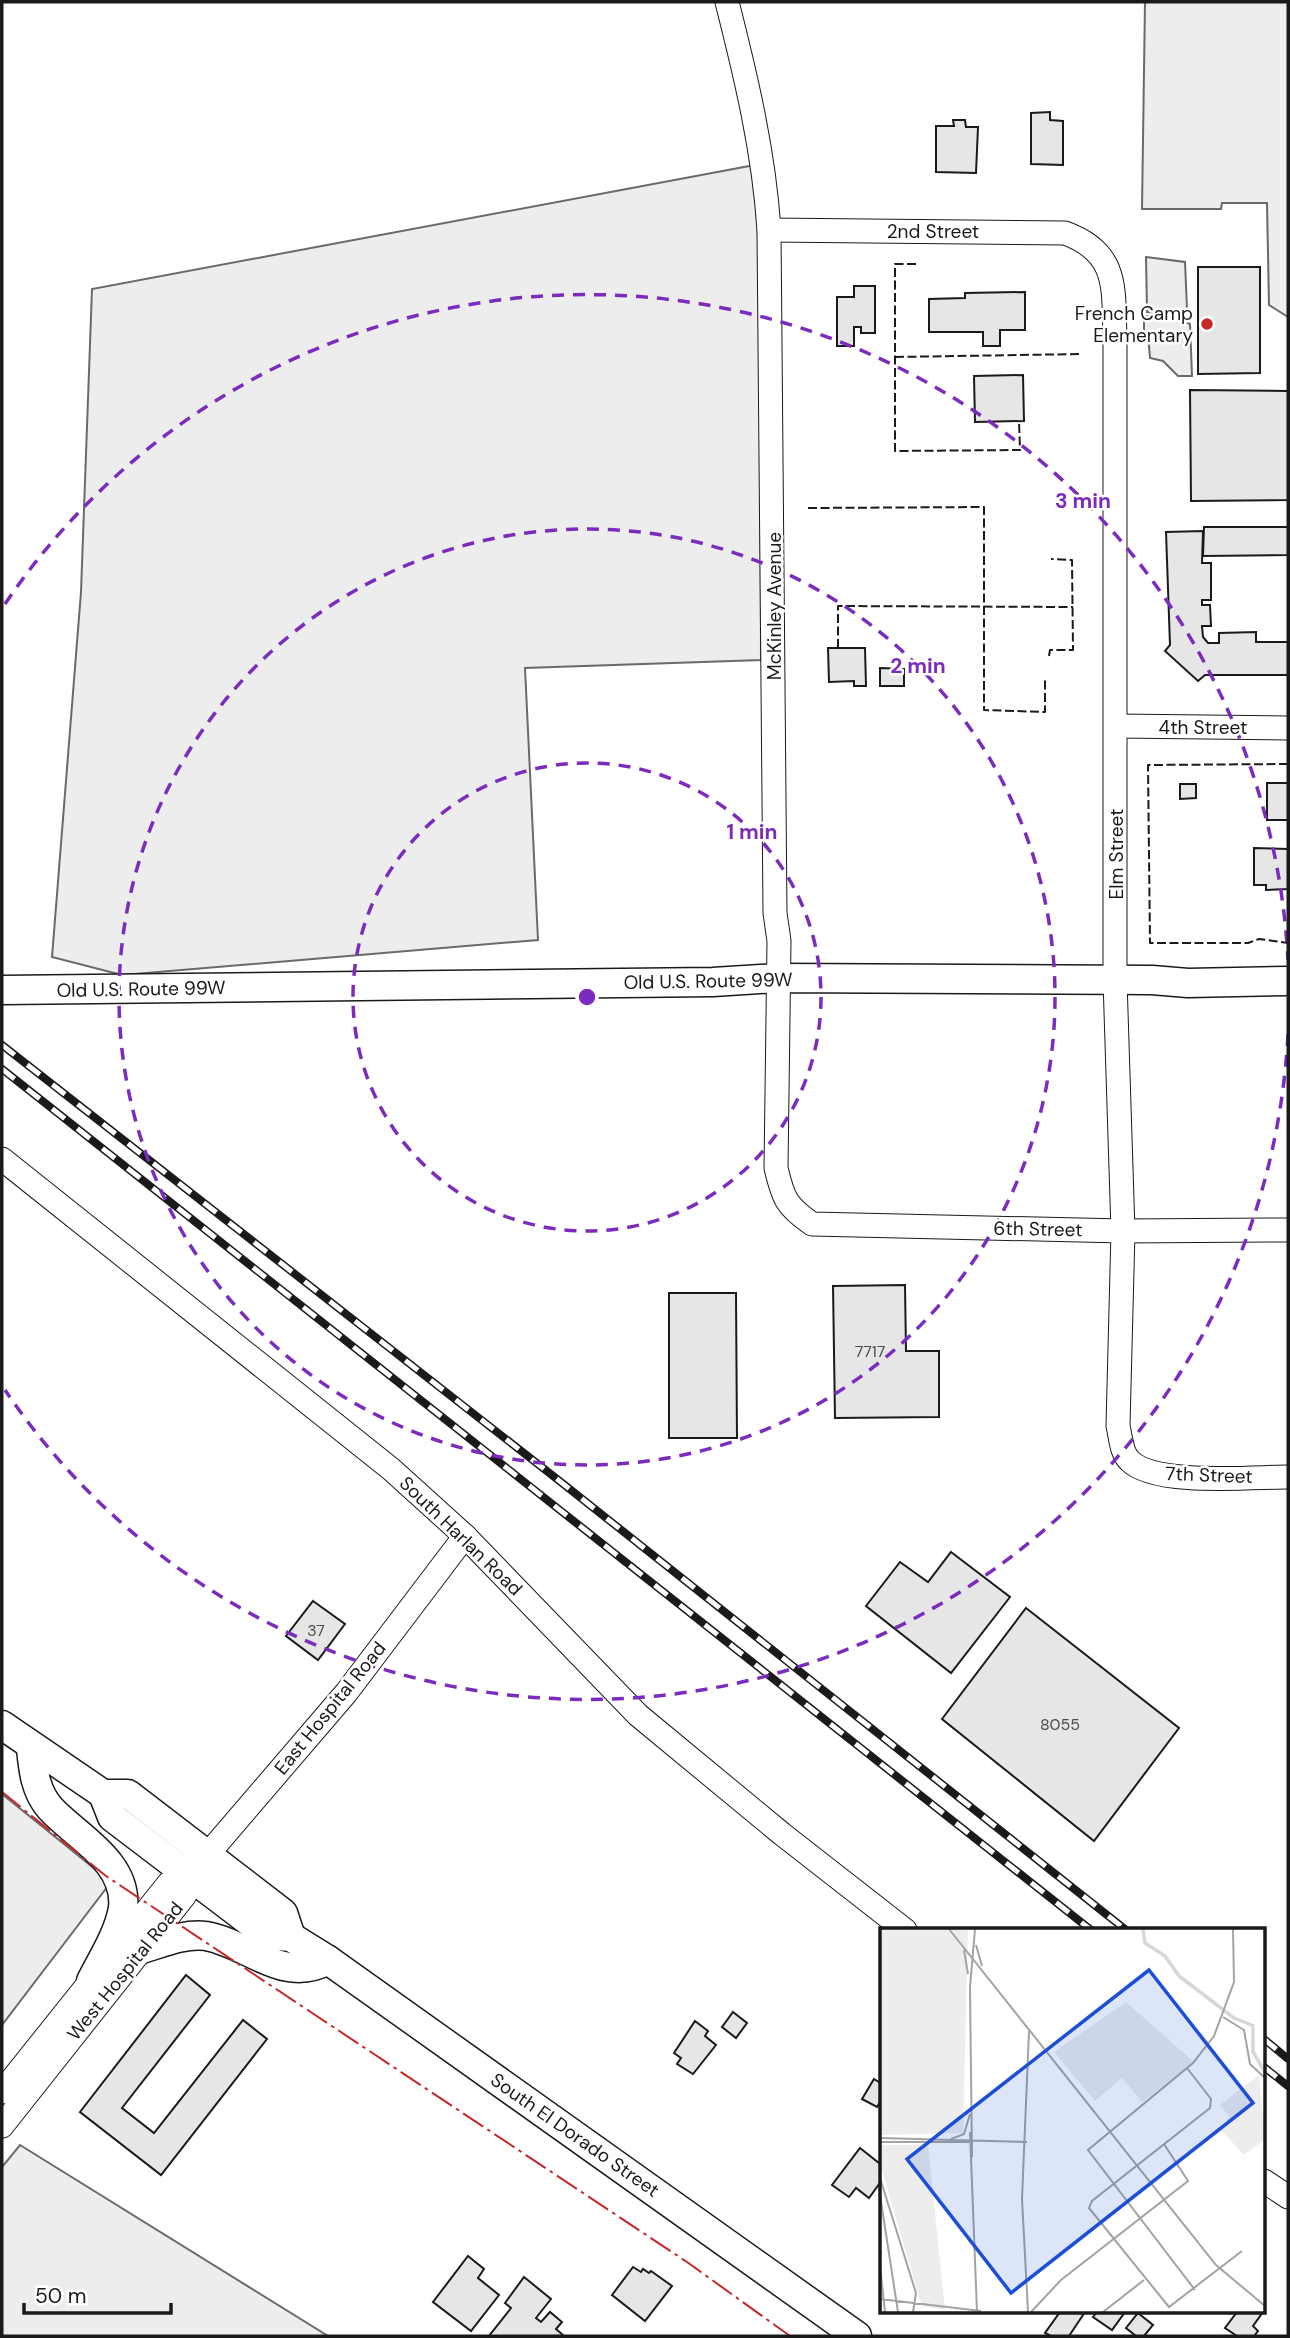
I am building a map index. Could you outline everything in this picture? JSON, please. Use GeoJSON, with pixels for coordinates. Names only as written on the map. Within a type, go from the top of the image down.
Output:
{"type":"FeatureCollection","features":[{"type":"Feature","properties":{"kind":"main road","name":"Old U.S. Route 99W"},"geometry":{"type":"LineString","coordinates":[[2,990],[713,982],[777,978],[1115,980],[1188,983],[1288,981]]}},
{"type":"Feature","properties":{"kind":"main road","name":"South El Dorado Street"},"geometry":{"type":"LineString","coordinates":[[2,1725],[31,1748],[103,1794],[128,1794],[282,1913],[291,1937]]}},
{"type":"Feature","properties":{"kind":"main road"},"geometry":{"type":"LineString","coordinates":[[31,1748],[33,1778],[49,1807],[102,1853],[117,1880],[123,1906],[117,1928],[91,1981]]}},
{"type":"Feature","properties":{"kind":"main road","name":"South El Dorado Street"},"geometry":{"type":"LineString","coordinates":[[103,1794],[112,1817],[267,1936],[291,1937],[328,1960],[857,2336]]}},
{"type":"Feature","properties":{"kind":"main road"},"geometry":{"type":"LineString","coordinates":[[142,1949],[182,1937],[205,1936],[295,1971],[313,1969],[328,1960]]}},
{"type":"Feature","properties":{"kind":"street","name":"McKinley Avenue"},"geometry":{"type":"LineString","coordinates":[[727,2],[749,91],[766,177],[769,230],[777,978],[776,1168],[782,1195],[792,1210]]}},
{"type":"Feature","properties":{"kind":"street","name":"2nd Street"},"geometry":{"type":"LineString","coordinates":[[769,230],[1047,232],[1066,233],[1094,247]]}},
{"type":"Feature","properties":{"kind":"street","name":"Elm Street"},"geometry":{"type":"LineString","coordinates":[[1094,247],[1107,264],[1113,282],[1117,726],[1115,980],[1123,1231],[1118,1426],[1124,1454],[1131,1463]]}},
{"type":"Feature","properties":{"kind":"street","name":"4th Street"},"geometry":{"type":"LineString","coordinates":[[1117,726],[1288,728]]}},
{"type":"Feature","properties":{"kind":"street","name":"South Harlan Road"},"geometry":{"type":"LineString","coordinates":[[2,1159],[391,1469],[465,1536],[638,1715],[903,1928]]}},
{"type":"Feature","properties":{"kind":"street","name":"6th Street"},"geometry":{"type":"LineString","coordinates":[[792,1210],[812,1224],[1123,1231],[1288,1230]]}},
{"type":"Feature","properties":{"kind":"street","name":"7th Street"},"geometry":{"type":"LineString","coordinates":[[1131,1463],[1148,1472],[1170,1476],[1288,1477]]}},
{"type":"Feature","properties":{"kind":"street","name":"East Hospital Road"},"geometry":{"type":"LineString","coordinates":[[190,1875],[346,1693],[465,1536]]}},
{"type":"Feature","properties":{"kind":"street","name":"West Hospital Road"},"geometry":{"type":"LineString","coordinates":[[2,2092],[169,1883],[190,1875]]}},
{"type":"Feature","properties":{"kind":"street","name":"West Hospital Road"},"geometry":{"type":"LineString","coordinates":[[2,2126],[185,1895],[190,1875]]}},
{"type":"Feature","properties":{"kind":"street"},"geometry":{"type":"LineString","coordinates":[[1266,2182],[1288,2197]]}},
{"type":"Feature","properties":{"kind":"shaded area"},"geometry":{"type":"Polygon","coordinates":[[[1145,2],[1288,2],[1288,317],[1269,305],[1267,203],[1222,203],[1221,209],[1142,209],[1145,2]]]}},
{"type":"Feature","properties":{"kind":"shaded area"},"geometry":{"type":"Polygon","coordinates":[[[760,164],[761,660],[525,668],[538,940],[122,975],[52,957],[81,592],[92,289],[760,164]]]}},
{"type":"Feature","properties":{"kind":"shaded area"},"geometry":{"type":"Polygon","coordinates":[[[1146,257],[1185,262],[1187,309],[1182,314],[1147,312],[1146,257]]]}},
{"type":"Feature","properties":{"kind":"shaded area"},"geometry":{"type":"Polygon","coordinates":[[[1144,316],[1178,319],[1190,324],[1192,376],[1178,376],[1163,361],[1150,358],[1148,335],[1144,334],[1144,316]]]}},
{"type":"Feature","properties":{"kind":"shaded area"},"geometry":{"type":"Polygon","coordinates":[[[2,1794],[111,1882],[2,2025],[2,1794]]]}},
{"type":"Feature","properties":{"kind":"shaded area"},"geometry":{"type":"Polygon","coordinates":[[[20,2145],[328,2336],[2,2336],[2,2167],[20,2145]]]}},
{"type":"Feature","properties":{"kind":"building"},"geometry":{"type":"Polygon","coordinates":[[[1050,112],[1050,120],[1063,121],[1063,165],[1031,164],[1031,113],[1050,112]]]}},
{"type":"Feature","properties":{"kind":"building"},"geometry":{"type":"Polygon","coordinates":[[[953,120],[965,120],[966,127],[978,127],[976,173],[936,172],[936,126],[954,126],[953,120]]]}},
{"type":"Feature","properties":{"kind":"building"},"geometry":{"type":"Polygon","coordinates":[[[1198,267],[1260,267],[1260,373],[1198,374],[1198,267]]]}},
{"type":"Feature","properties":{"kind":"building"},"geometry":{"type":"Polygon","coordinates":[[[854,286],[875,286],[875,333],[861,333],[861,327],[854,327],[854,346],[837,346],[837,297],[854,297],[854,286]]]}},
{"type":"Feature","properties":{"kind":"building"},"geometry":{"type":"Polygon","coordinates":[[[1025,292],[1025,330],[1000,330],[1000,346],[983,346],[983,332],[929,332],[929,299],[965,298],[965,293],[1025,292]]]}},
{"type":"Feature","properties":{"kind":"building"},"geometry":{"type":"Polygon","coordinates":[[[1023,375],[1024,421],[975,422],[974,376],[1023,375]]]}},
{"type":"Feature","properties":{"kind":"building"},"geometry":{"type":"Polygon","coordinates":[[[1190,390],[1288,391],[1288,500],[1191,501],[1190,390]]]}},
{"type":"Feature","properties":{"kind":"building"},"geometry":{"type":"Polygon","coordinates":[[[1204,527],[1288,527],[1288,555],[1203,556],[1204,527]]]}},
{"type":"Feature","properties":{"kind":"building"},"geometry":{"type":"Polygon","coordinates":[[[1203,531],[1202,563],[1211,563],[1211,600],[1202,600],[1202,605],[1210,605],[1211,626],[1202,626],[1203,637],[1208,643],[1219,643],[1219,633],[1256,632],[1256,642],[1288,642],[1288,675],[1205,675],[1198,681],[1165,651],[1170,645],[1166,532],[1203,531]]]}},
{"type":"Feature","properties":{"kind":"building"},"geometry":{"type":"Polygon","coordinates":[[[828,648],[865,648],[866,686],[854,686],[854,681],[829,682],[828,648]]]}},
{"type":"Feature","properties":{"kind":"building"},"geometry":{"type":"Polygon","coordinates":[[[880,668],[904,669],[904,686],[880,686],[880,668]]]}},
{"type":"Feature","properties":{"kind":"building"},"geometry":{"type":"Polygon","coordinates":[[[1267,783],[1288,783],[1288,820],[1267,820],[1267,783]]]}},
{"type":"Feature","properties":{"kind":"building"},"geometry":{"type":"Polygon","coordinates":[[[1180,784],[1196,784],[1196,798],[1180,799],[1180,784]]]}},
{"type":"Feature","properties":{"kind":"building"},"geometry":{"type":"Polygon","coordinates":[[[1254,848],[1288,849],[1288,889],[1266,890],[1266,885],[1254,885],[1254,848]]]}},
{"type":"Feature","properties":{"kind":"building"},"geometry":{"type":"Polygon","coordinates":[[[905,1285],[906,1351],[939,1351],[939,1417],[835,1418],[833,1286],[905,1285]]]}},
{"type":"Feature","properties":{"kind":"building"},"geometry":{"type":"Polygon","coordinates":[[[669,1293],[736,1293],[737,1438],[669,1438],[669,1293]]]}},
{"type":"Feature","properties":{"kind":"building"},"geometry":{"type":"Polygon","coordinates":[[[951,1552],[1010,1597],[951,1673],[866,1606],[900,1562],[928,1582],[951,1552]]]}},
{"type":"Feature","properties":{"kind":"building"},"geometry":{"type":"Polygon","coordinates":[[[313,1601],[345,1624],[318,1660],[286,1636],[313,1601]]]}},
{"type":"Feature","properties":{"kind":"building"},"geometry":{"type":"Polygon","coordinates":[[[1026,1608],[1179,1728],[1094,1841],[942,1719],[1026,1608]]]}},
{"type":"Feature","properties":{"kind":"building"},"geometry":{"type":"Polygon","coordinates":[[[186,1975],[210,1995],[122,2108],[154,2133],[243,2020],[267,2039],[161,2175],[80,2112],[186,1975]]]}},
{"type":"Feature","properties":{"kind":"building"},"geometry":{"type":"Polygon","coordinates":[[[733,2012],[747,2023],[736,2038],[722,2027],[733,2012]]]}},
{"type":"Feature","properties":{"kind":"building"},"geometry":{"type":"Polygon","coordinates":[[[695,2021],[708,2031],[705,2036],[716,2045],[693,2074],[677,2064],[681,2058],[674,2053],[695,2021]]]}},
{"type":"Feature","properties":{"kind":"building"},"geometry":{"type":"Polygon","coordinates":[[[874,2079],[880,2083],[880,2102],[877,2107],[862,2099],[874,2079]]]}},
{"type":"Feature","properties":{"kind":"building"},"geometry":{"type":"Polygon","coordinates":[[[860,2148],[880,2162],[880,2183],[869,2198],[856,2188],[849,2197],[832,2185],[860,2148]]]}},
{"type":"Feature","properties":{"kind":"building"},"geometry":{"type":"Polygon","coordinates":[[[468,2256],[484,2269],[478,2278],[499,2295],[471,2331],[433,2302],[468,2256]]]}},
{"type":"Feature","properties":{"kind":"building"},"geometry":{"type":"Polygon","coordinates":[[[633,2267],[641,2272],[643,2269],[649,2273],[651,2271],[672,2286],[645,2321],[612,2295],[633,2267]]]}},
{"type":"Feature","properties":{"kind":"building"},"geometry":{"type":"Polygon","coordinates":[[[524,2277],[551,2299],[536,2318],[541,2322],[550,2312],[562,2322],[556,2329],[564,2336],[489,2336],[511,2308],[505,2303],[524,2277]]]}},
{"type":"Feature","properties":{"kind":"building"},"geometry":{"type":"Polygon","coordinates":[[[1059,2314],[1084,2314],[1069,2336],[1051,2336],[1045,2333],[1059,2314]]]}},
{"type":"Feature","properties":{"kind":"building"},"geometry":{"type":"Polygon","coordinates":[[[1095,2314],[1124,2314],[1112,2330],[1093,2317],[1095,2314]]]}},
{"type":"Feature","properties":{"kind":"building"},"geometry":{"type":"Polygon","coordinates":[[[1137,2314],[1153,2325],[1144,2336],[1136,2336],[1126,2328],[1137,2314]]]}},
{"type":"Feature","properties":{"kind":"building"},"geometry":{"type":"Polygon","coordinates":[[[1236,2314],[1262,2314],[1253,2326],[1258,2331],[1254,2336],[1237,2336],[1225,2328],[1236,2314]]]}},
{"type":"Feature","properties":{"kind":"railway"},"geometry":{"type":"LineString","coordinates":[[2,1045],[557,1479],[1123,1928]]}},
{"type":"Feature","properties":{"kind":"railway"},"geometry":{"type":"LineString","coordinates":[[2,1069],[1088,1928]]}},
{"type":"Feature","properties":{"kind":"railway"},"geometry":{"type":"LineString","coordinates":[[1266,2041],[1288,2059]]}},
{"type":"Feature","properties":{"kind":"railway"},"geometry":{"type":"LineString","coordinates":[[1266,2069],[1288,2086]]}},
{"type":"Feature","properties":{"kind":"fence"},"geometry":{"type":"LineString","coordinates":[[916,264],[895,264],[895,451],[1020,450],[1019,421]]}},
{"type":"Feature","properties":{"kind":"fence"},"geometry":{"type":"LineString","coordinates":[[895,357],[1082,354]]}},
{"type":"Feature","properties":{"kind":"fence"},"geometry":{"type":"LineString","coordinates":[[808,508],[984,507],[984,710],[1045,712],[1045,680]]}},
{"type":"Feature","properties":{"kind":"fence"},"geometry":{"type":"LineString","coordinates":[[1049,656],[1050,650],[1073,650],[1072,560],[1051,559]]}},
{"type":"Feature","properties":{"kind":"fence"},"geometry":{"type":"LineString","coordinates":[[838,648],[838,606],[1073,607]]}},
{"type":"Feature","properties":{"kind":"fence"},"geometry":{"type":"LineString","coordinates":[[1288,764],[1148,765],[1150,943],[1248,943],[1259,939],[1288,943]]}},
{"type":"Feature","properties":{"kind":"power"},"geometry":{"type":"LineString","coordinates":[[2,1792],[106,1876],[687,2262],[790,2336]]}},
{"type":"Feature","properties":{"kind":"place","name":"French Camp Elementary"},"geometry":{"type":"Point","coordinates":[1207,324]}}]}
